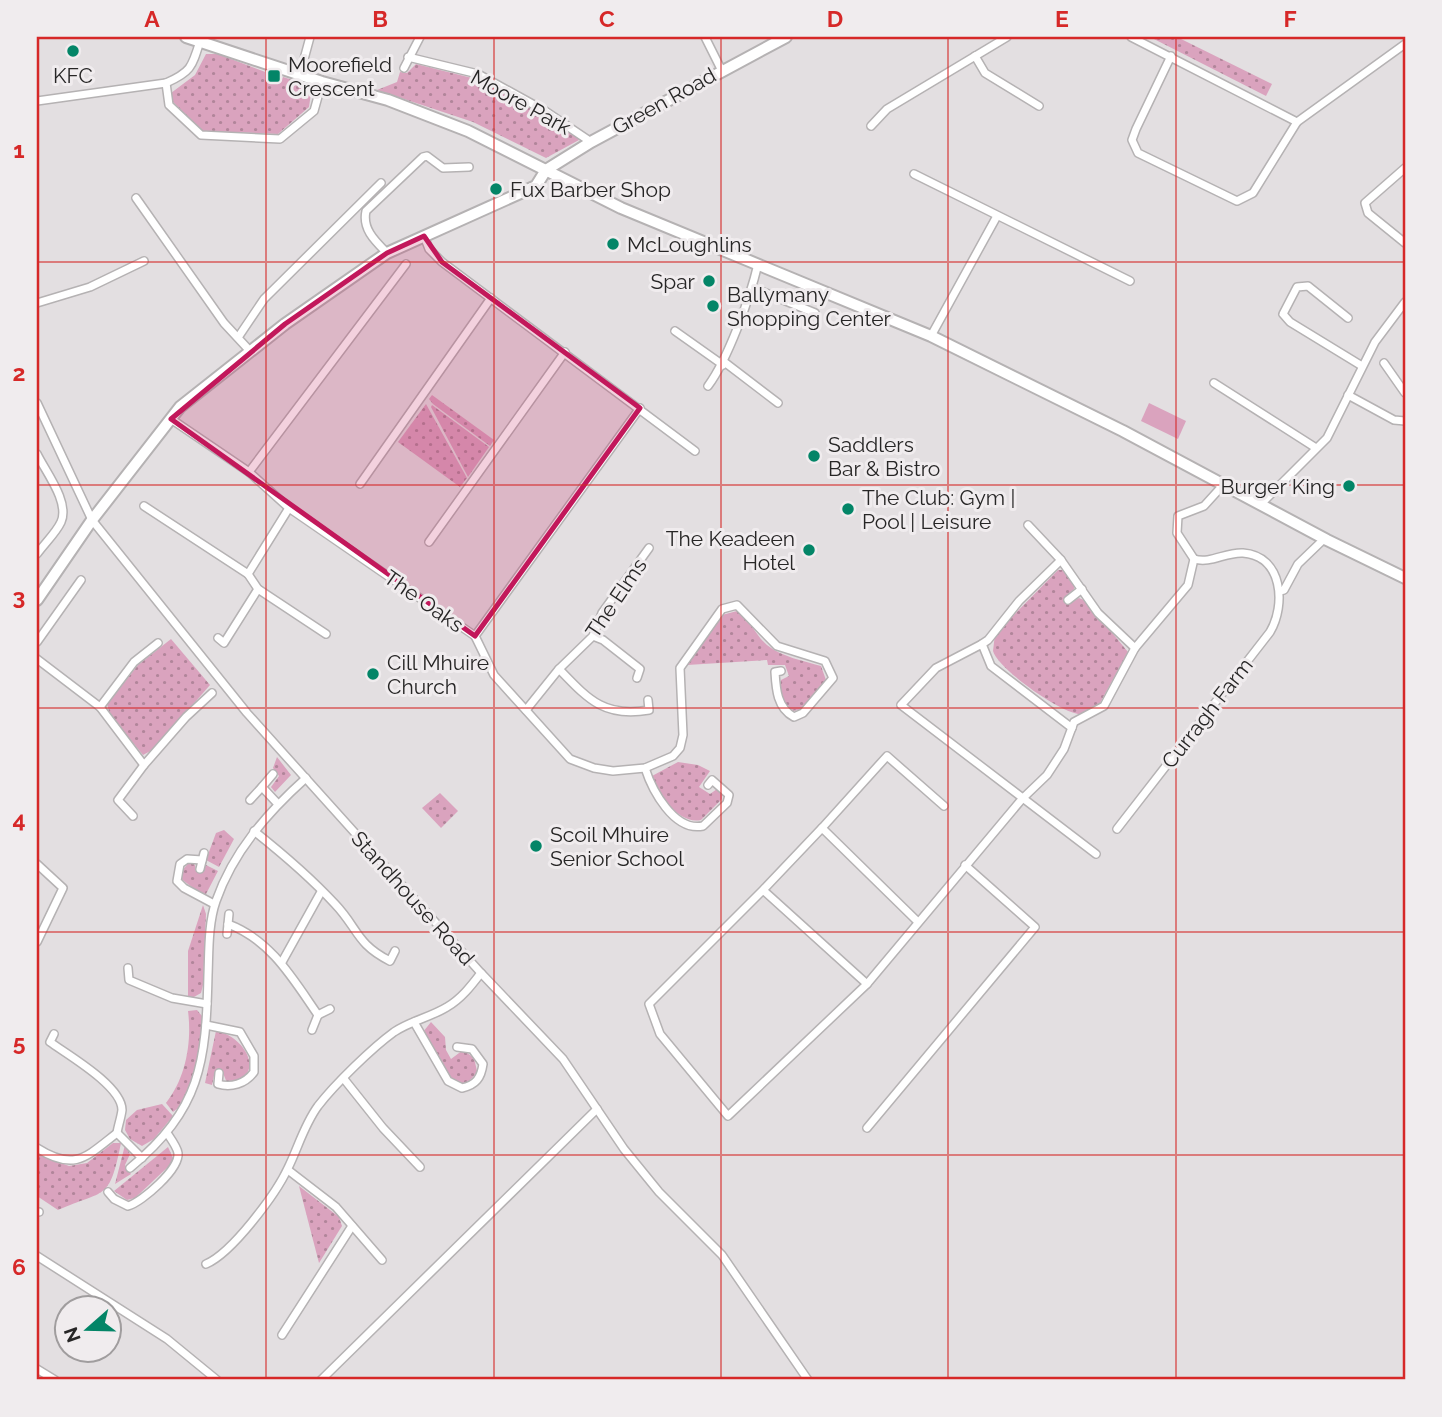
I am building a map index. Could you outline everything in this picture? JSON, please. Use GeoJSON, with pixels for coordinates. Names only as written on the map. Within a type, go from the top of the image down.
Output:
{"type":"FeatureCollection","features":[{"type":"Feature","properties":{"kind":"main road"},"geometry":{"type":"LineString","coordinates":[[186,37],[323,82],[388,100],[468,131],[621,208],[931,336],[1405,578]]}},
{"type":"Feature","properties":{"kind":"main road","name":"Green Road"},"geometry":{"type":"LineString","coordinates":[[37,600],[92,520],[180,407],[250,351],[387,253],[536,186],[546,170],[591,142],[722,69],[786,37]]}},
{"type":"Feature","properties":{"kind":"street"},"geometry":{"type":"LineString","coordinates":[[300,74],[310,37]]}},
{"type":"Feature","properties":{"kind":"street"},"geometry":{"type":"LineString","coordinates":[[404,68],[420,37]]}},
{"type":"Feature","properties":{"kind":"street"},"geometry":{"type":"LineString","coordinates":[[705,37],[722,69]]}},
{"type":"Feature","properties":{"kind":"street"},"geometry":{"type":"LineString","coordinates":[[872,126],[887,108],[1007,37]]}},
{"type":"Feature","properties":{"kind":"street"},"geometry":{"type":"LineString","coordinates":[[1131,37],[1297,122]]}},
{"type":"Feature","properties":{"kind":"street"},"geometry":{"type":"LineString","coordinates":[[37,102],[166,83],[184,75],[193,65],[200,41]]}},
{"type":"Feature","properties":{"kind":"street"},"geometry":{"type":"LineString","coordinates":[[1171,56],[1132,140],[1138,153],[1237,201],[1253,193],[1297,122],[1405,44]]}},
{"type":"Feature","properties":{"kind":"street"},"geometry":{"type":"LineString","coordinates":[[975,56],[985,73],[1040,106]]}},
{"type":"Feature","properties":{"kind":"street","name":"Moore Park"},"geometry":{"type":"LineString","coordinates":[[408,57],[478,74],[545,111],[591,142]]}},
{"type":"Feature","properties":{"kind":"street"},"geometry":{"type":"LineString","coordinates":[[166,83],[169,105],[201,135],[281,139],[314,111],[323,82]]}},
{"type":"Feature","properties":{"kind":"street"},"geometry":{"type":"LineString","coordinates":[[387,253],[368,230],[364,221],[366,211],[423,157],[427,156],[443,168],[469,167]]}},
{"type":"Feature","properties":{"kind":"street"},"geometry":{"type":"LineString","coordinates":[[1405,168],[1364,203],[1367,213],[1405,243]]}},
{"type":"Feature","properties":{"kind":"street"},"geometry":{"type":"LineString","coordinates":[[915,174],[1130,281]]}},
{"type":"Feature","properties":{"kind":"street"},"geometry":{"type":"LineString","coordinates":[[239,336],[264,299],[381,183]]}},
{"type":"Feature","properties":{"kind":"street"},"geometry":{"type":"LineString","coordinates":[[136,198],[224,323],[239,336],[250,351]]}},
{"type":"Feature","properties":{"kind":"street"},"geometry":{"type":"LineString","coordinates":[[931,336],[997,216]]}},
{"type":"Feature","properties":{"kind":"street"},"geometry":{"type":"LineString","coordinates":[[424,236],[429,249],[442,262],[695,451]]}},
{"type":"Feature","properties":{"kind":"street"},"geometry":{"type":"LineString","coordinates":[[37,303],[90,287],[144,261]]}},
{"type":"Feature","properties":{"kind":"street"},"geometry":{"type":"LineString","coordinates":[[249,472],[406,264]]}},
{"type":"Feature","properties":{"kind":"street"},"geometry":{"type":"LineString","coordinates":[[708,386],[723,363],[754,288],[758,264]]}},
{"type":"Feature","properties":{"kind":"street"},"geometry":{"type":"LineString","coordinates":[[1348,318],[1308,286],[1297,287],[1283,314],[1290,322],[1362,366]]}},
{"type":"Feature","properties":{"kind":"street"},"geometry":{"type":"LineString","coordinates":[[754,288],[815,313]]}},
{"type":"Feature","properties":{"kind":"street"},"geometry":{"type":"LineString","coordinates":[[360,484],[491,298]]}},
{"type":"Feature","properties":{"kind":"street"},"geometry":{"type":"LineString","coordinates":[[1261,504],[1327,438],[1375,342],[1405,302]]}},
{"type":"Feature","properties":{"kind":"street"},"geometry":{"type":"LineString","coordinates":[[675,331],[778,403]]}},
{"type":"Feature","properties":{"kind":"street"},"geometry":{"type":"LineString","coordinates":[[429,542],[565,352]]}},
{"type":"Feature","properties":{"kind":"street"},"geometry":{"type":"LineString","coordinates":[[1384,363],[1405,393]]}},
{"type":"Feature","properties":{"kind":"street"},"geometry":{"type":"LineString","coordinates":[[1214,383],[1316,448]]}},
{"type":"Feature","properties":{"kind":"street"},"geometry":{"type":"LineString","coordinates":[[1348,396],[1394,420],[1405,421]]}},
{"type":"Feature","properties":{"kind":"street","name":"Standhouse Road"},"geometry":{"type":"LineString","coordinates":[[37,403],[41,419],[92,520],[247,713],[481,973],[556,1050],[659,1192],[722,1255],[808,1380]]}},
{"type":"Feature","properties":{"kind":"street","name":"The Oaks"},"geometry":{"type":"LineString","coordinates":[[171,419],[249,472],[289,508],[475,636],[640,408]]}},
{"type":"Feature","properties":{"kind":"street"},"geometry":{"type":"LineString","coordinates":[[37,454],[60,499],[63,514],[61,523],[37,554]]}},
{"type":"Feature","properties":{"kind":"street"},"geometry":{"type":"LineString","coordinates":[[944,806],[887,756],[764,890],[649,1004],[660,1034],[728,1116],[867,984],[965,865],[1022,799],[1047,775],[1064,749],[1074,722],[1104,706],[1135,648],[1188,584],[1194,559],[1177,533],[1178,516],[1204,506],[1224,484]]}},
{"type":"Feature","properties":{"kind":"street"},"geometry":{"type":"LineString","coordinates":[[144,506],[248,574],[258,589],[326,634]]}},
{"type":"Feature","properties":{"kind":"street"},"geometry":{"type":"LineString","coordinates":[[248,574],[289,508]]}},
{"type":"Feature","properties":{"kind":"street"},"geometry":{"type":"LineString","coordinates":[[1028,525],[1061,560],[1098,613],[1135,648]]}},
{"type":"Feature","properties":{"kind":"street","name":"Curragh Farm"},"geometry":{"type":"LineString","coordinates":[[1117,829],[1270,632],[1280,613],[1280,591],[1284,590],[1298,564],[1324,539]]}},
{"type":"Feature","properties":{"kind":"street","name":"The Elms"},"geometry":{"type":"LineString","coordinates":[[526,710],[559,669],[593,636],[602,613],[649,548]]}},
{"type":"Feature","properties":{"kind":"street"},"geometry":{"type":"LineString","coordinates":[[1194,559],[1211,560],[1240,553],[1253,555],[1268,567],[1280,591]]}},
{"type":"Feature","properties":{"kind":"street"},"geometry":{"type":"LineString","coordinates":[[1061,560],[982,644],[936,668],[901,705],[1096,854]]}},
{"type":"Feature","properties":{"kind":"street"},"geometry":{"type":"LineString","coordinates":[[37,642],[82,580]]}},
{"type":"Feature","properties":{"kind":"street"},"geometry":{"type":"LineString","coordinates":[[218,638],[224,643],[258,589]]}},
{"type":"Feature","properties":{"kind":"street"},"geometry":{"type":"LineString","coordinates":[[1068,600],[1082,589]]}},
{"type":"Feature","properties":{"kind":"street"},"geometry":{"type":"LineString","coordinates":[[475,636],[494,675],[570,759],[594,768],[613,771],[645,768],[673,756],[680,748],[683,735],[680,668],[722,609],[737,605],[777,646],[825,661],[833,678],[803,713],[794,717],[782,706],[776,692],[775,672],[780,671]]}},
{"type":"Feature","properties":{"kind":"street"},"geometry":{"type":"LineString","coordinates":[[593,636],[603,640],[640,669],[637,678]]}},
{"type":"Feature","properties":{"kind":"street"},"geometry":{"type":"LineString","coordinates":[[100,707],[134,662],[158,643]]}},
{"type":"Feature","properties":{"kind":"street"},"geometry":{"type":"LineString","coordinates":[[982,644],[991,666],[1072,728]]}},
{"type":"Feature","properties":{"kind":"street"},"geometry":{"type":"LineString","coordinates":[[37,659],[100,707],[144,765]]}},
{"type":"Feature","properties":{"kind":"street"},"geometry":{"type":"LineString","coordinates":[[559,669],[604,709],[635,713],[649,710],[648,700]]}},
{"type":"Feature","properties":{"kind":"street"},"geometry":{"type":"LineString","coordinates":[[133,816],[118,800],[186,717],[212,693]]}},
{"type":"Feature","properties":{"kind":"street"},"geometry":{"type":"LineString","coordinates":[[645,768],[651,787],[688,826],[703,825],[727,803],[729,795],[725,789],[712,779],[708,785]]}},
{"type":"Feature","properties":{"kind":"street"},"geometry":{"type":"LineString","coordinates":[[250,800],[273,774]]}},
{"type":"Feature","properties":{"kind":"street"},"geometry":{"type":"LineString","coordinates":[[130,1168],[167,1133],[186,1104],[203,1063],[214,904],[230,867],[254,831],[306,778]]}},
{"type":"Feature","properties":{"kind":"street"},"geometry":{"type":"LineString","coordinates":[[262,787],[278,804]]}},
{"type":"Feature","properties":{"kind":"street"},"geometry":{"type":"LineString","coordinates":[[822,828],[917,921]]}},
{"type":"Feature","properties":{"kind":"street"},"geometry":{"type":"LineString","coordinates":[[254,831],[306,872],[335,904],[369,951],[390,961],[395,951]]}},
{"type":"Feature","properties":{"kind":"street"},"geometry":{"type":"LineString","coordinates":[[200,869],[203,856],[187,859],[180,864],[177,881],[184,888],[214,904]]}},
{"type":"Feature","properties":{"kind":"street"},"geometry":{"type":"LineString","coordinates":[[37,864],[62,888],[37,942]]}},
{"type":"Feature","properties":{"kind":"street"},"geometry":{"type":"LineString","coordinates":[[867,1128],[1035,927],[965,865]]}},
{"type":"Feature","properties":{"kind":"street"},"geometry":{"type":"LineString","coordinates":[[764,890],[867,984]]}},
{"type":"Feature","properties":{"kind":"street"},"geometry":{"type":"LineString","coordinates":[[282,962],[321,891]]}},
{"type":"Feature","properties":{"kind":"street"},"geometry":{"type":"LineString","coordinates":[[227,933],[229,914]]}},
{"type":"Feature","properties":{"kind":"street"},"geometry":{"type":"LineString","coordinates":[[228,924],[247,931],[282,962],[318,1015]]}},
{"type":"Feature","properties":{"kind":"street"},"geometry":{"type":"LineString","coordinates":[[128,968],[129,980],[172,998],[207,1004]]}},
{"type":"Feature","properties":{"kind":"street"},"geometry":{"type":"LineString","coordinates":[[206,1264],[217,1259],[235,1244],[288,1170],[298,1142],[318,1106],[387,1038],[447,1007],[464,994],[481,973]]}},
{"type":"Feature","properties":{"kind":"street"},"geometry":{"type":"LineString","coordinates":[[312,1030],[318,1015],[330,1009]]}},
{"type":"Feature","properties":{"kind":"street"},"geometry":{"type":"LineString","coordinates":[[414,1022],[447,1081],[462,1088],[473,1086],[483,1064],[472,1049],[457,1047]]}},
{"type":"Feature","properties":{"kind":"street"},"geometry":{"type":"LineString","coordinates":[[206,1025],[240,1032],[254,1056],[254,1072],[243,1082],[226,1087],[218,1084],[219,1073]]}},
{"type":"Feature","properties":{"kind":"street"},"geometry":{"type":"LineString","coordinates":[[37,1148],[58,1158],[78,1161],[90,1156],[117,1133],[122,1109],[118,1097],[101,1079],[50,1042],[54,1034]]}},
{"type":"Feature","properties":{"kind":"street"},"geometry":{"type":"LineString","coordinates":[[344,1079],[383,1128],[420,1167]]}},
{"type":"Feature","properties":{"kind":"street"},"geometry":{"type":"LineString","coordinates":[[321,1380],[597,1109]]}},
{"type":"Feature","properties":{"kind":"street"},"geometry":{"type":"LineString","coordinates":[[117,1133],[142,1158]]}},
{"type":"Feature","properties":{"kind":"street"},"geometry":{"type":"LineString","coordinates":[[108,1192],[114,1199],[128,1206],[152,1191],[177,1161],[178,1151],[167,1133]]}},
{"type":"Feature","properties":{"kind":"street"},"geometry":{"type":"LineString","coordinates":[[288,1170],[336,1208],[382,1260]]}},
{"type":"Feature","properties":{"kind":"street"},"geometry":{"type":"LineString","coordinates":[[282,1335],[352,1226]]}},
{"type":"Feature","properties":{"kind":"street"},"geometry":{"type":"LineString","coordinates":[[37,1256],[167,1339],[217,1380]]}},
{"type":"Feature","properties":{"kind":"street"},"geometry":{"type":"LineString","coordinates":[[37,1369],[55,1380]]}},
{"type":"Feature","properties":{"kind":"highlighted area"},"geometry":{"type":"Polygon","coordinates":[[[424,236],[442,262],[640,408],[475,636],[171,419],[285,324],[387,253],[424,236]]]}},
{"type":"Feature","properties":{"kind":"shaded area"},"geometry":{"type":"Polygon","coordinates":[[[1150,37],[1177,37],[1272,84],[1266,96],[1150,37]]]}},
{"type":"Feature","properties":{"kind":"shaded area"},"geometry":{"type":"Polygon","coordinates":[[[206,54],[218,54],[268,73],[268,77],[283,77],[312,86],[309,107],[278,134],[203,131],[173,102],[171,93],[195,75],[206,54]]]}},
{"type":"Feature","properties":{"kind":"shaded area"},"geometry":{"type":"Polygon","coordinates":[[[416,64],[476,79],[574,132],[579,140],[546,158],[473,122],[377,90],[397,82],[400,72],[407,73],[416,64]]]}},
{"type":"Feature","properties":{"kind":"shaded area"},"geometry":{"type":"Polygon","coordinates":[[[432,395],[494,440],[490,446],[433,404],[429,399],[432,395]]]}},
{"type":"Feature","properties":{"kind":"shaded area"},"geometry":{"type":"Polygon","coordinates":[[[1149,403],[1186,421],[1178,439],[1141,421],[1149,403]]]}},
{"type":"Feature","properties":{"kind":"shaded area"},"geometry":{"type":"Polygon","coordinates":[[[426,404],[467,478],[460,487],[398,442],[426,404]]]}},
{"type":"Feature","properties":{"kind":"shaded area"},"geometry":{"type":"Polygon","coordinates":[[[432,405],[489,447],[468,477],[431,407],[432,405]]]}},
{"type":"Feature","properties":{"kind":"shaded area"},"geometry":{"type":"Polygon","coordinates":[[[1058,570],[1064,570],[1074,583],[1074,589],[1065,597],[1070,603],[1079,598],[1086,601],[1128,652],[1100,703],[1082,714],[1073,713],[1047,700],[1006,669],[993,651],[995,634],[1058,570]]]}},
{"type":"Feature","properties":{"kind":"shaded area"},"geometry":{"type":"Polygon","coordinates":[[[737,611],[763,641],[779,653],[821,666],[826,680],[800,710],[790,711],[781,697],[781,680],[789,676],[785,665],[768,665],[767,660],[687,665],[722,615],[737,611]]]}},
{"type":"Feature","properties":{"kind":"shaded area"},"geometry":{"type":"Polygon","coordinates":[[[171,639],[210,685],[154,749],[143,755],[110,715],[107,704],[138,665],[171,639]]]}},
{"type":"Feature","properties":{"kind":"shaded area"},"geometry":{"type":"Polygon","coordinates":[[[277,757],[291,775],[275,792],[271,787],[279,776],[273,768],[277,757]]]}},
{"type":"Feature","properties":{"kind":"shaded area"},"geometry":{"type":"Polygon","coordinates":[[[678,762],[698,765],[710,771],[699,787],[710,794],[717,789],[722,795],[722,799],[701,820],[685,818],[670,807],[652,776],[678,762]]]}},
{"type":"Feature","properties":{"kind":"shaded area"},"geometry":{"type":"Polygon","coordinates":[[[440,793],[458,811],[441,828],[422,808],[440,793]]]}},
{"type":"Feature","properties":{"kind":"shaded area"},"geometry":{"type":"Polygon","coordinates":[[[224,830],[234,839],[219,867],[206,860],[216,833],[224,830]]]}},
{"type":"Feature","properties":{"kind":"shaded area"},"geometry":{"type":"Polygon","coordinates":[[[190,861],[195,865],[195,870],[201,872],[204,864],[218,871],[206,894],[201,894],[180,878],[181,872],[190,861]]]}},
{"type":"Feature","properties":{"kind":"shaded area"},"geometry":{"type":"Polygon","coordinates":[[[203,905],[206,914],[203,985],[201,993],[192,998],[188,997],[188,951],[203,905]]]}},
{"type":"Feature","properties":{"kind":"shaded area"},"geometry":{"type":"Polygon","coordinates":[[[197,1010],[202,1016],[202,1027],[193,1082],[181,1104],[173,1112],[166,1103],[183,1071],[186,1059],[188,1011],[197,1010]]]}},
{"type":"Feature","properties":{"kind":"shaded area"},"geometry":{"type":"Polygon","coordinates":[[[431,1022],[445,1037],[446,1050],[451,1059],[463,1050],[474,1058],[477,1071],[470,1080],[464,1083],[452,1082],[423,1032],[431,1022]]]}},
{"type":"Feature","properties":{"kind":"shaded area"},"geometry":{"type":"Polygon","coordinates":[[[216,1031],[227,1034],[236,1041],[248,1057],[247,1073],[240,1080],[227,1083],[223,1073],[215,1071],[212,1085],[205,1083],[216,1031]]]}},
{"type":"Feature","properties":{"kind":"shaded area"},"geometry":{"type":"Polygon","coordinates":[[[162,1104],[173,1116],[154,1139],[142,1146],[130,1139],[125,1130],[126,1120],[137,1110],[162,1104]]]}},
{"type":"Feature","properties":{"kind":"shaded area"},"geometry":{"type":"Polygon","coordinates":[[[113,1143],[121,1143],[113,1175],[103,1191],[58,1210],[37,1196],[37,1154],[69,1166],[87,1163],[113,1143]]]}},
{"type":"Feature","properties":{"kind":"shaded area"},"geometry":{"type":"Polygon","coordinates":[[[125,1145],[130,1154],[125,1165],[131,1174],[115,1184],[125,1145]]]}},
{"type":"Feature","properties":{"kind":"shaded area"},"geometry":{"type":"Polygon","coordinates":[[[168,1147],[173,1158],[170,1165],[135,1198],[127,1200],[114,1191],[168,1147]]]}},
{"type":"Feature","properties":{"kind":"shaded area"},"geometry":{"type":"Polygon","coordinates":[[[299,1186],[339,1217],[342,1226],[319,1263],[299,1186]]]}},
{"type":"Feature","properties":{"kind":"place","name":"KFC"},"geometry":{"type":"Point","coordinates":[73,51]}},
{"type":"Feature","properties":{"kind":"place","name":"Moorefield Crescent"},"geometry":{"type":"Point","coordinates":[274,76]}},
{"type":"Feature","properties":{"kind":"place","name":"Fux Barber Shop"},"geometry":{"type":"Point","coordinates":[496,189]}},
{"type":"Feature","properties":{"kind":"place","name":"McLoughlins"},"geometry":{"type":"Point","coordinates":[613,244]}},
{"type":"Feature","properties":{"kind":"place","name":"Spar"},"geometry":{"type":"Point","coordinates":[709,281]}},
{"type":"Feature","properties":{"kind":"place","name":"Ballymany Shopping Center"},"geometry":{"type":"Point","coordinates":[713,306]}},
{"type":"Feature","properties":{"kind":"place","name":"Saddlers Bar & Bistro"},"geometry":{"type":"Point","coordinates":[814,456]}},
{"type":"Feature","properties":{"kind":"place","name":"Burger King"},"geometry":{"type":"Point","coordinates":[1349,486]}},
{"type":"Feature","properties":{"kind":"place","name":"The Club: Gym | Pool | Leisure"},"geometry":{"type":"Point","coordinates":[848,509]}},
{"type":"Feature","properties":{"kind":"place","name":"The Keadeen Hotel"},"geometry":{"type":"Point","coordinates":[809,550]}},
{"type":"Feature","properties":{"kind":"place","name":"Cill Mhuire Church"},"geometry":{"type":"Point","coordinates":[373,674]}},
{"type":"Feature","properties":{"kind":"place","name":"Scoil Mhuire Senior School"},"geometry":{"type":"Point","coordinates":[536,846]}}]}
